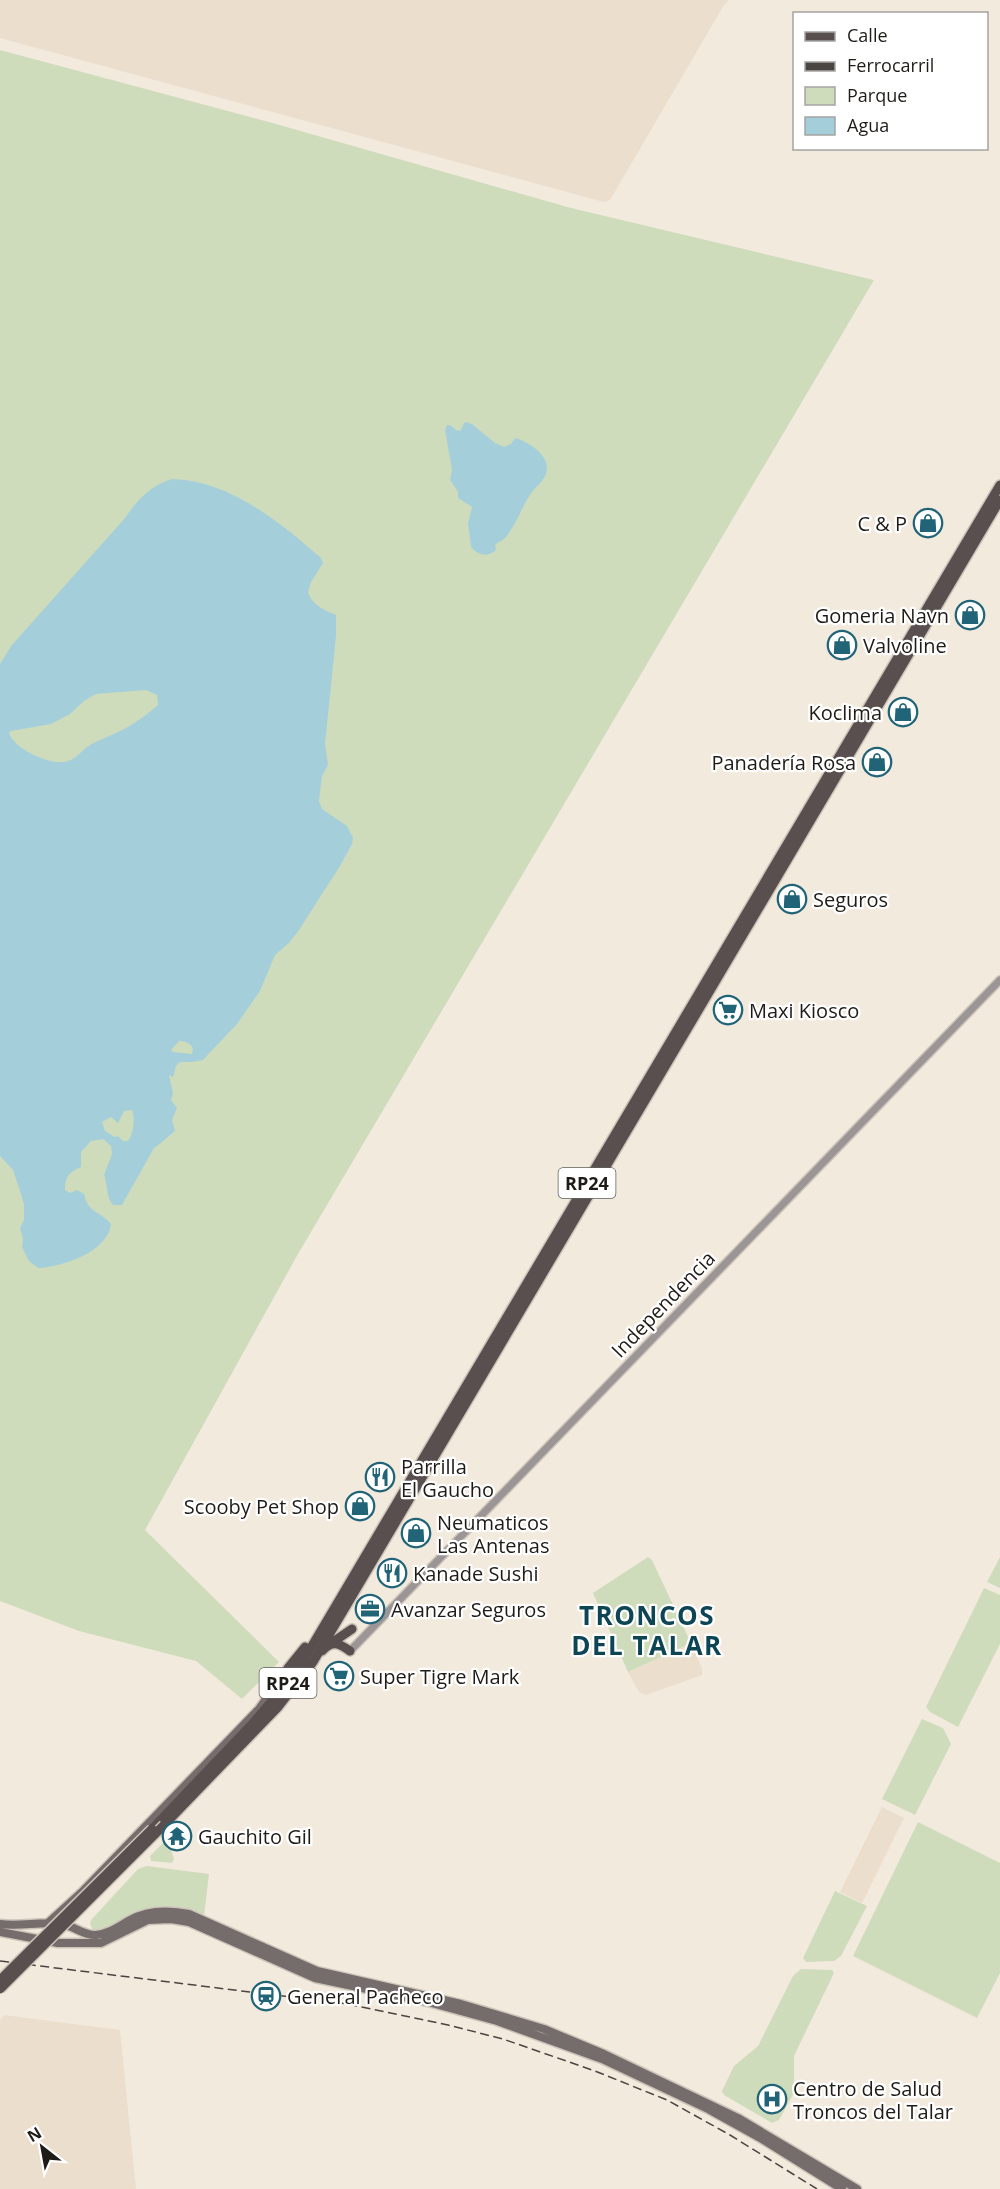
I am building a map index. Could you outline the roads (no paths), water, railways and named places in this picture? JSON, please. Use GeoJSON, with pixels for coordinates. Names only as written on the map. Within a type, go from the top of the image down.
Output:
{"type":"FeatureCollection","features":[{"type":"Feature","properties":{"kind":"main road","name":"RP24"},"geometry":{"type":"LineString","coordinates":[[0,1980],[152,1829],[277,1696],[296,1672],[1000,485]]}},
{"type":"Feature","properties":{"kind":"main road","name":"RP24"},"geometry":{"type":"LineString","coordinates":[[0,1989],[278,1707],[313,1662],[1000,500]]}},
{"type":"Feature","properties":{"kind":"main road"},"geometry":{"type":"LineString","coordinates":[[44,1941],[48,1923],[82,1892],[259,1709],[326,1621]]}},
{"type":"Feature","properties":{"kind":"main road"},"geometry":{"type":"LineString","coordinates":[[313,1662],[330,1644],[352,1629]]}},
{"type":"Feature","properties":{"kind":"main road"},"geometry":{"type":"LineString","coordinates":[[330,1644],[336,1643],[350,1651]]}},
{"type":"Feature","properties":{"kind":"main road"},"geometry":{"type":"LineString","coordinates":[[0,1924],[70,1925],[87,1934],[96,1935],[109,1932],[132,1919],[150,1913],[189,1914],[317,1971],[452,2002],[544,2029],[697,2096],[857,2189]]}},
{"type":"Feature","properties":{"kind":"main road"},"geometry":{"type":"LineString","coordinates":[[0,1932],[58,1943],[101,1943],[148,1920],[171,1919],[189,1922],[315,1978],[428,2002],[497,2021],[602,2059],[708,2109],[762,2139],[842,2189]]}},
{"type":"Feature","properties":{"kind":"street","name":"Independencia"},"geometry":{"type":"LineString","coordinates":[[350,1651],[1000,980]]}},
{"type":"Feature","properties":{"kind":"water"},"geometry":{"type":"Polygon","coordinates":[[[465,422],[472,424],[495,443],[504,447],[511,444],[515,438],[525,442],[540,453],[547,469],[541,482],[528,497],[510,532],[495,545],[496,550],[486,555],[480,554],[471,547],[468,523],[472,507],[458,498],[458,492],[450,480],[452,470],[445,430],[447,425],[450,425],[460,431],[465,422]]]}},
{"type":"Feature","properties":{"kind":"water"},"geometry":{"type":"Polygon","coordinates":[[[172,479],[193,481],[234,495],[289,531],[321,558],[323,563],[311,582],[308,592],[315,604],[336,615],[336,636],[325,744],[328,765],[322,776],[319,801],[322,809],[347,826],[353,838],[340,866],[299,930],[275,955],[260,991],[237,1024],[203,1060],[180,1062],[176,1066],[173,1077],[169,1075],[173,1093],[171,1100],[177,1108],[172,1120],[175,1131],[154,1148],[122,1205],[113,1205],[111,1202],[104,1175],[112,1154],[111,1146],[103,1139],[91,1141],[81,1152],[81,1167],[68,1176],[65,1190],[70,1193],[77,1190],[84,1194],[88,1205],[111,1224],[102,1243],[71,1261],[38,1268],[29,1261],[22,1247],[23,1239],[20,1228],[24,1220],[24,1204],[13,1170],[0,1156],[0,664],[11,646],[140,499],[151,489],[172,479]],[[146,690],[96,694],[70,714],[51,724],[9,733],[18,745],[34,755],[53,761],[68,761],[90,745],[129,726],[158,705],[157,695],[146,690]],[[179,1041],[171,1050],[192,1054],[193,1048],[184,1041],[179,1041]],[[132,1110],[124,1111],[118,1123],[111,1117],[102,1122],[105,1131],[115,1137],[118,1136],[123,1141],[128,1141],[133,1130],[132,1110]]]}},
{"type":"Feature","properties":{"kind":"railway"},"geometry":{"type":"LineString","coordinates":[[0,1961],[347,2004],[503,2039],[595,2071],[667,2100],[730,2135],[817,2189]]}},
{"type":"Feature","properties":{"kind":"place","name":"C & P"},"geometry":{"type":"Point","coordinates":[928,523]}},
{"type":"Feature","properties":{"kind":"place","name":"Gomeria Navn"},"geometry":{"type":"Point","coordinates":[970,615]}},
{"type":"Feature","properties":{"kind":"place","name":"Valvoline"},"geometry":{"type":"Point","coordinates":[842,645]}},
{"type":"Feature","properties":{"kind":"place","name":"Koclima"},"geometry":{"type":"Point","coordinates":[903,712]}},
{"type":"Feature","properties":{"kind":"place","name":"Panadería Rosa"},"geometry":{"type":"Point","coordinates":[877,762]}},
{"type":"Feature","properties":{"kind":"place","name":"Seguros"},"geometry":{"type":"Point","coordinates":[792,899]}},
{"type":"Feature","properties":{"kind":"place","name":"Maxi Kiosco"},"geometry":{"type":"Point","coordinates":[728,1010]}},
{"type":"Feature","properties":{"kind":"place","name":"Parrilla El Gaucho"},"geometry":{"type":"Point","coordinates":[380,1477]}},
{"type":"Feature","properties":{"kind":"place","name":"Scooby Pet Shop"},"geometry":{"type":"Point","coordinates":[360,1506]}},
{"type":"Feature","properties":{"kind":"place","name":"Neumaticos Las Antenas"},"geometry":{"type":"Point","coordinates":[416,1533]}},
{"type":"Feature","properties":{"kind":"place","name":"Kanade Sushi"},"geometry":{"type":"Point","coordinates":[392,1573]}},
{"type":"Feature","properties":{"kind":"place","name":"Avanzar Seguros"},"geometry":{"type":"Point","coordinates":[370,1609]}},
{"type":"Feature","properties":{"kind":"place","name":"Super Tigre Mark"},"geometry":{"type":"Point","coordinates":[339,1676]}},
{"type":"Feature","properties":{"kind":"place","name":"Gauchito Gil"},"geometry":{"type":"Point","coordinates":[177,1836]}},
{"type":"Feature","properties":{"kind":"place","name":"General Pacheco"},"geometry":{"type":"Point","coordinates":[266,1996]}},
{"type":"Feature","properties":{"kind":"place","name":"Centro de Salud Troncos del Talar"},"geometry":{"type":"Point","coordinates":[772,2099]}},
{"type":"Feature","properties":{"kind":"district","name":"TRONCOS DEL TALAR"},"geometry":{"type":"Point","coordinates":[647,1630]}}]}
